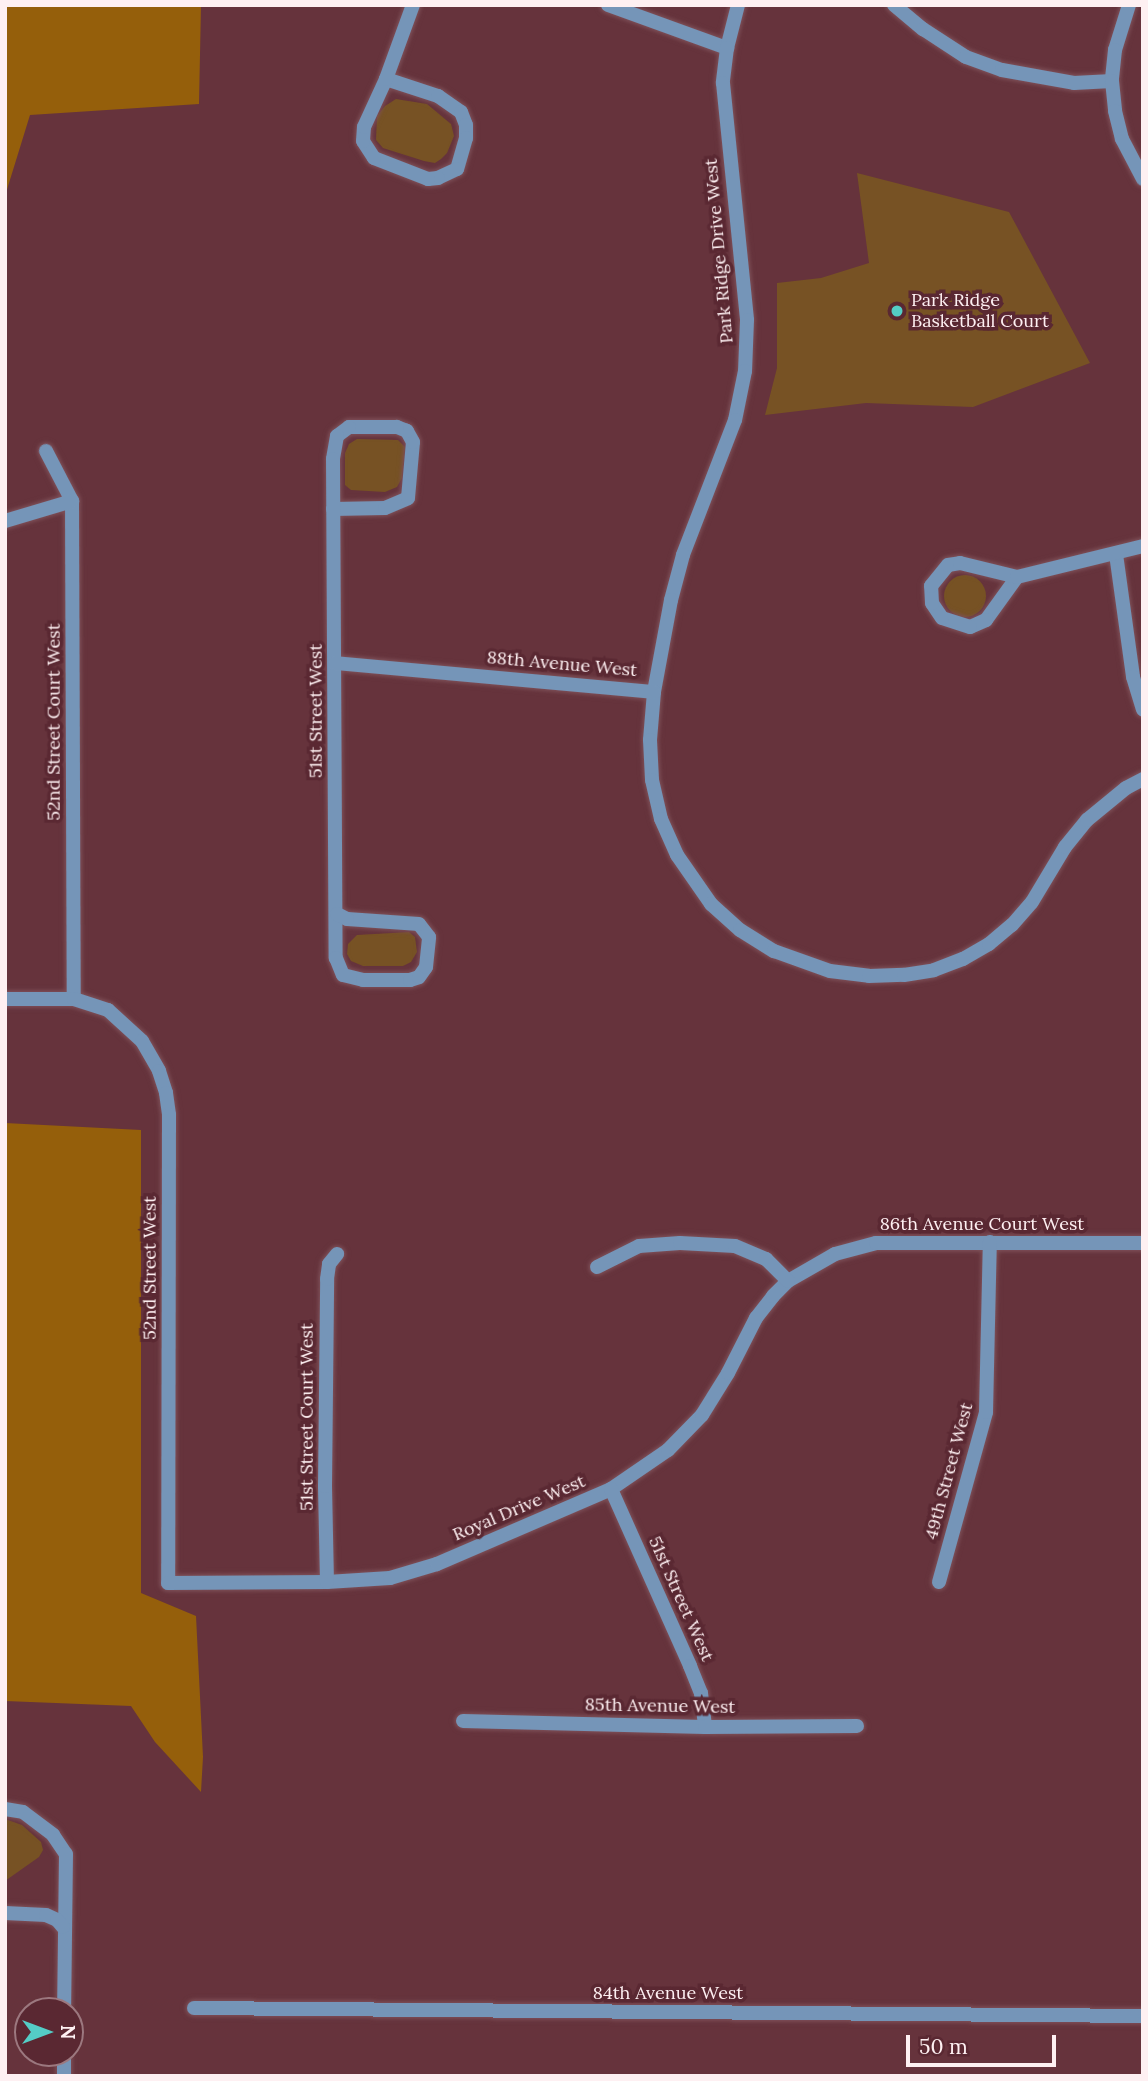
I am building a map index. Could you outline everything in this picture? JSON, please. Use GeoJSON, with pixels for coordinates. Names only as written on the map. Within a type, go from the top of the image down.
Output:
{"type":"FeatureCollection","features":[{"type":"Feature","properties":{"kind":"street"},"geometry":{"type":"LineString","coordinates":[[386,79],[438,96],[461,112],[466,125],[466,138],[457,169],[438,178],[428,179],[374,158],[366,150],[364,127],[386,79],[412,5]]}},
{"type":"Feature","properties":{"kind":"street"},"geometry":{"type":"LineString","coordinates":[[608,5],[727,48]]}},
{"type":"Feature","properties":{"kind":"street","name":"Park Ridge Drive West"},"geometry":{"type":"LineString","coordinates":[[654,692],[671,600],[683,555],[735,420],[745,371],[747,320],[723,100],[727,48],[738,5]]}},
{"type":"Feature","properties":{"kind":"street"},"geometry":{"type":"LineString","coordinates":[[894,5],[923,30],[966,57],[1002,70],[1074,83],[1112,81]]}},
{"type":"Feature","properties":{"kind":"street"},"geometry":{"type":"LineString","coordinates":[[1129,5],[1115,50],[1112,81],[1115,111],[1122,139],[1143,179]]}},
{"type":"Feature","properties":{"kind":"street","name":"51st Street West"},"geometry":{"type":"LineString","coordinates":[[333,509],[385,508],[408,498],[413,442],[407,431],[397,427],[349,427],[337,436],[333,459],[333,509],[337,914],[336,958],[343,975],[363,980],[410,980],[419,977],[426,967],[429,936],[419,924],[347,919],[337,914]]}},
{"type":"Feature","properties":{"kind":"street","name":"52nd Street Court West"},"geometry":{"type":"LineString","coordinates":[[46,452],[72,501],[74,999]]}},
{"type":"Feature","properties":{"kind":"street"},"geometry":{"type":"LineString","coordinates":[[5,521],[72,501]]}},
{"type":"Feature","properties":{"kind":"street"},"geometry":{"type":"LineString","coordinates":[[1017,577],[986,620],[970,627],[942,618],[932,603],[931,586],[938,573],[948,565],[960,563],[1017,577],[1143,545]]}},
{"type":"Feature","properties":{"kind":"street"},"geometry":{"type":"LineString","coordinates":[[1116,554],[1131,665],[1143,709]]}},
{"type":"Feature","properties":{"kind":"street","name":"88th Avenue West"},"geometry":{"type":"LineString","coordinates":[[335,663],[654,692],[650,740],[652,780],[661,819],[687,872],[711,904],[748,936],[792,960],[830,971],[869,976],[904,975],[934,970],[989,944],[1032,902],[1065,847],[1087,820],[1143,779]]}},
{"type":"Feature","properties":{"kind":"street","name":"52nd Street West"},"geometry":{"type":"LineString","coordinates":[[5,999],[74,999],[98,1004],[127,1024],[142,1041],[159,1071],[166,1093],[169,1115],[168,1583]]}},
{"type":"Feature","properties":{"kind":"street","name":"49th Street West"},"geometry":{"type":"LineString","coordinates":[[939,1582],[986,1412],[990,1242]]}},
{"type":"Feature","properties":{"kind":"street"},"geometry":{"type":"LineString","coordinates":[[597,1267],[639,1246],[680,1243],[735,1246],[766,1259],[788,1282]]}},
{"type":"Feature","properties":{"kind":"street","name":"86th Avenue Court West"},"geometry":{"type":"LineString","coordinates":[[788,1282],[817,1263],[856,1247],[876,1243],[1143,1244]]}},
{"type":"Feature","properties":{"kind":"street","name":"51st Street Court West"},"geometry":{"type":"LineString","coordinates":[[327,1582],[327,1279],[329,1264],[337,1254]]}},
{"type":"Feature","properties":{"kind":"street","name":"Royal Drive West"},"geometry":{"type":"LineString","coordinates":[[168,1583],[327,1582],[390,1578],[437,1564],[611,1489],[668,1450],[702,1415],[728,1373],[756,1318],[788,1282]]}},
{"type":"Feature","properties":{"kind":"street","name":"51st Street West"},"geometry":{"type":"LineString","coordinates":[[611,1489],[701,1693],[705,1727]]}},
{"type":"Feature","properties":{"kind":"street","name":"85th Avenue West"},"geometry":{"type":"LineString","coordinates":[[463,1721],[705,1727],[857,1726]]}},
{"type":"Feature","properties":{"kind":"street"},"geometry":{"type":"LineString","coordinates":[[5,1809],[23,1812],[62,1845],[67,1865],[64,1997]]}},
{"type":"Feature","properties":{"kind":"street"},"geometry":{"type":"LineString","coordinates":[[5,1913],[46,1915],[64,1927]]}},
{"type":"Feature","properties":{"kind":"street","name":"84th Avenue West"},"geometry":{"type":"LineString","coordinates":[[194,2008],[1143,2016]]}},
{"type":"Feature","properties":{"kind":"shaded area"},"geometry":{"type":"Polygon","coordinates":[[[5,5],[201,5],[199,104],[30,115],[5,196],[5,5]]]}},
{"type":"Feature","properties":{"kind":"shaded area"},"geometry":{"type":"Polygon","coordinates":[[[396,99],[427,104],[451,124],[454,136],[447,153],[441,159],[435,163],[424,161],[383,148],[376,140],[377,116],[385,106],[396,99]]]}},
{"type":"Feature","properties":{"kind":"shaded area"},"geometry":{"type":"Polygon","coordinates":[[[857,173],[1009,212],[1090,363],[973,407],[866,403],[765,415],[777,368],[777,283],[821,278],[869,263],[857,173]]]}},
{"type":"Feature","properties":{"kind":"shaded area"},"geometry":{"type":"Polygon","coordinates":[[[357,439],[398,440],[405,447],[402,478],[397,487],[385,492],[351,490],[345,485],[345,453],[349,444],[357,439]]]}},
{"type":"Feature","properties":{"kind":"shaded area"},"geometry":{"type":"Polygon","coordinates":[[[965,575],[980,581],[986,596],[980,611],[965,617],[950,611],[944,596],[950,581],[965,575]]]}},
{"type":"Feature","properties":{"kind":"shaded area"},"geometry":{"type":"Polygon","coordinates":[[[409,932],[415,937],[417,952],[411,962],[403,966],[363,966],[351,961],[347,954],[348,944],[357,935],[409,932]]]}},
{"type":"Feature","properties":{"kind":"shaded area"},"geometry":{"type":"Polygon","coordinates":[[[5,1123],[141,1130],[141,1593],[196,1616],[203,1757],[201,1792],[155,1742],[131,1706],[5,1701],[5,1123]]]}},
{"type":"Feature","properties":{"kind":"shaded area"},"geometry":{"type":"Polygon","coordinates":[[[5,1819],[22,1825],[41,1842],[43,1850],[39,1857],[5,1881],[5,1819]]]}},
{"type":"Feature","properties":{"kind":"place","name":"Park Ridge Basketball Court"},"geometry":{"type":"Point","coordinates":[897,311]}}]}
